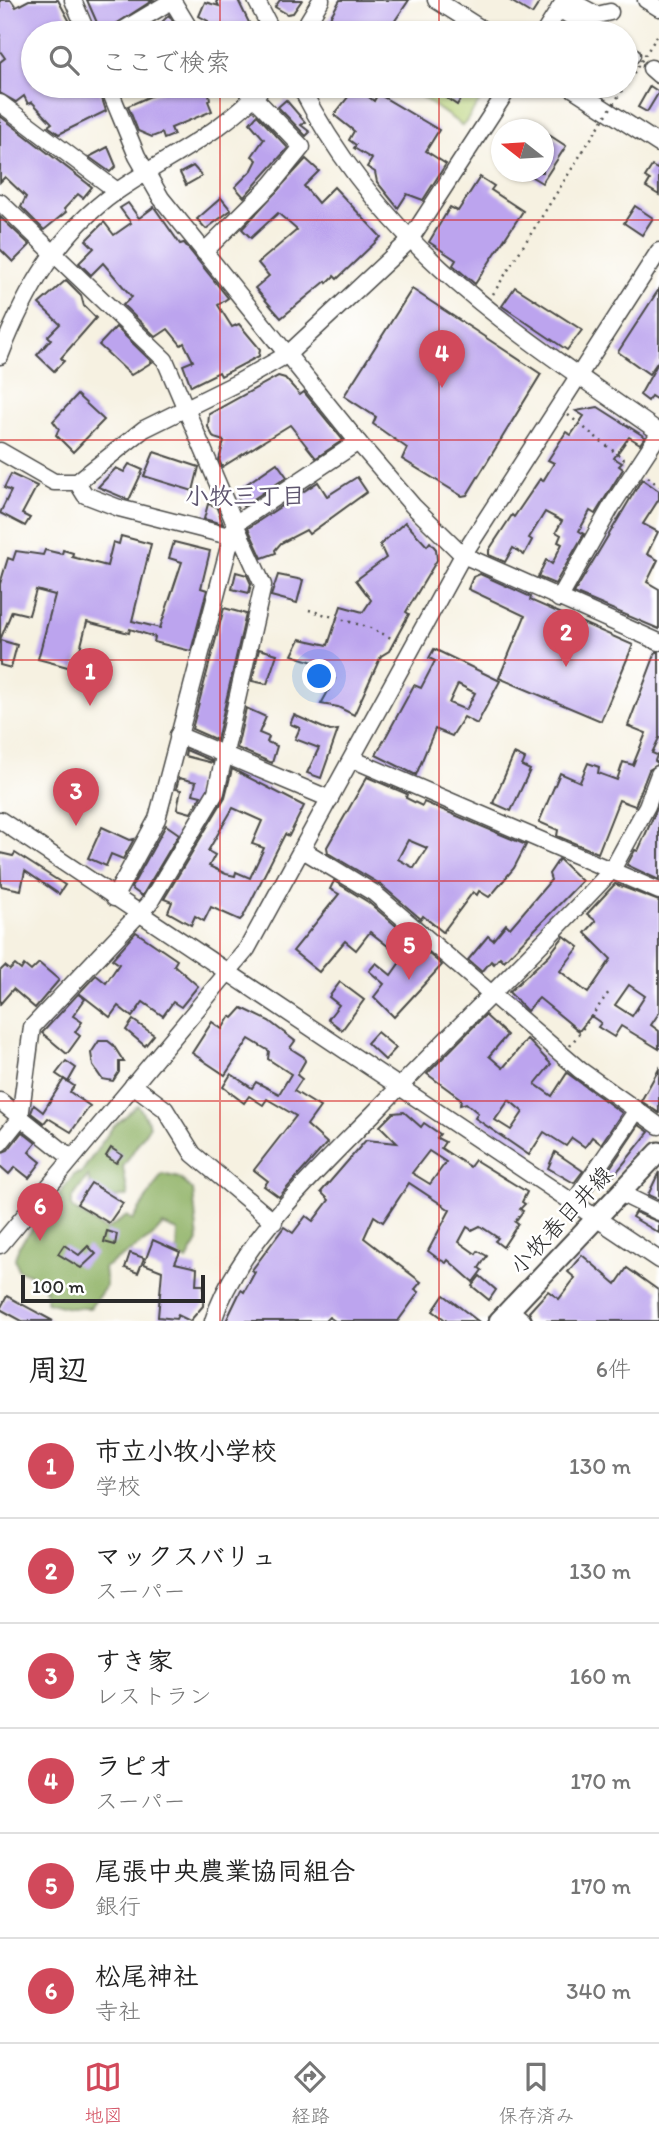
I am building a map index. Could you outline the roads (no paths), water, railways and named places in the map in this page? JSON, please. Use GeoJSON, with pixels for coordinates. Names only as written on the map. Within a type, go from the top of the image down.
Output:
{"type":"FeatureCollection","features":[{"type":"Feature","properties":{"kind":"main road","name":"小牧春日井線"},"geometry":{"type":"LineString","coordinates":[[511,1317],[597,1217],[659,1152]]}},
{"type":"Feature","properties":{"kind":"street"},"geometry":{"type":"LineString","coordinates":[[73,0],[82,21]]}},
{"type":"Feature","properties":{"kind":"street"},"geometry":{"type":"LineString","coordinates":[[138,21],[172,0],[185,21]]}},
{"type":"Feature","properties":{"kind":"street"},"geometry":{"type":"LineString","coordinates":[[256,0],[267,21]]}},
{"type":"Feature","properties":{"kind":"street"},"geometry":{"type":"LineString","coordinates":[[308,21],[321,0]]}},
{"type":"Feature","properties":{"kind":"street"},"geometry":{"type":"LineString","coordinates":[[436,0],[469,21]]}},
{"type":"Feature","properties":{"kind":"street"},"geometry":{"type":"LineString","coordinates":[[646,0],[659,8]]}},
{"type":"Feature","properties":{"kind":"street"},"geometry":{"type":"LineString","coordinates":[[564,3],[597,15],[614,6]]}},
{"type":"Feature","properties":{"kind":"street"},"geometry":{"type":"LineString","coordinates":[[552,21],[564,3]]}},
{"type":"Feature","properties":{"kind":"street"},"geometry":{"type":"LineString","coordinates":[[564,3],[586,21]]}},
{"type":"Feature","properties":{"kind":"street"},"geometry":{"type":"LineString","coordinates":[[113,98],[146,174],[161,198],[413,506],[463,555],[659,642]]}},
{"type":"Feature","properties":{"kind":"street"},"geometry":{"type":"LineString","coordinates":[[0,356],[21,307],[52,254],[93,210],[117,191],[227,121],[246,98]]}},
{"type":"Feature","properties":{"kind":"street"},"geometry":{"type":"LineString","coordinates":[[261,98],[302,147]]}},
{"type":"Feature","properties":{"kind":"street"},"geometry":{"type":"LineString","coordinates":[[306,98],[320,124],[408,241],[489,313],[659,433],[611,507],[559,599]]}},
{"type":"Feature","properties":{"kind":"street"},"geometry":{"type":"LineString","coordinates":[[0,451],[54,482],[77,482],[124,442],[288,354],[408,241],[502,98]]}},
{"type":"Feature","properties":{"kind":"street"},"geometry":{"type":"LineString","coordinates":[[588,98],[659,144]]}},
{"type":"Feature","properties":{"kind":"street"},"geometry":{"type":"LineString","coordinates":[[0,103],[117,191]]}},
{"type":"Feature","properties":{"kind":"street"},"geometry":{"type":"LineString","coordinates":[[204,251],[271,185],[320,124]]}},
{"type":"Feature","properties":{"kind":"street"},"geometry":{"type":"LineString","coordinates":[[0,202],[165,360],[187,409],[232,530],[262,585],[227,753],[216,792],[140,914],[32,1027],[20,1118],[0,1143]]}},
{"type":"Feature","properties":{"kind":"street"},"geometry":{"type":"LineString","coordinates":[[3,1236],[247,949],[463,555],[659,251]]}},
{"type":"Feature","properties":{"kind":"street"},"geometry":{"type":"LineString","coordinates":[[114,898],[157,819],[232,530],[358,442]]}},
{"type":"Feature","properties":{"kind":"street"},"geometry":{"type":"LineString","coordinates":[[77,482],[85,495],[119,508],[232,530]]}},
{"type":"Feature","properties":{"kind":"street"},"geometry":{"type":"LineString","coordinates":[[178,735],[227,753],[330,799]]}},
{"type":"Feature","properties":{"kind":"street"},"geometry":{"type":"LineString","coordinates":[[352,759],[659,891]]}},
{"type":"Feature","properties":{"kind":"street"},"geometry":{"type":"LineString","coordinates":[[201,1321],[222,1295],[248,1254],[305,1184],[612,870],[647,806],[659,774]]}},
{"type":"Feature","properties":{"kind":"street"},"geometry":{"type":"LineString","coordinates":[[0,820],[398,1088],[659,1259]]}},
{"type":"Feature","properties":{"kind":"street"},"geometry":{"type":"LineString","coordinates":[[0,831],[18,833]]}},
{"type":"Feature","properties":{"kind":"street"},"geometry":{"type":"LineString","coordinates":[[303,849],[374,893],[493,992],[563,1055],[659,1126]]}},
{"type":"Feature","properties":{"kind":"street"},"geometry":{"type":"LineString","coordinates":[[133,1085],[165,1109],[193,1154],[274,1222]]}},
{"type":"Feature","properties":{"kind":"street"},"geometry":{"type":"LineString","coordinates":[[0,1101],[70,1157]]}},
{"type":"Feature","properties":{"kind":"street"},"geometry":{"type":"LineString","coordinates":[[575,1202],[637,1110]]}},
{"type":"Feature","properties":{"kind":"street"},"geometry":{"type":"LineString","coordinates":[[620,1193],[659,1212]]}},
{"type":"Feature","properties":{"kind":"street"},"geometry":{"type":"LineString","coordinates":[[214,1321],[222,1295]]}},
{"type":"Feature","properties":{"kind":"place","name":"ラピオ"},"geometry":{"type":"Point","coordinates":[442,388]}},
{"type":"Feature","properties":{"kind":"place","name":"マックスバリュ"},"geometry":{"type":"Point","coordinates":[566,667]}},
{"type":"Feature","properties":{"kind":"place","name":"市立小牧小学校"},"geometry":{"type":"Point","coordinates":[90,706]}},
{"type":"Feature","properties":{"kind":"place","name":"すき家"},"geometry":{"type":"Point","coordinates":[76,826]}},
{"type":"Feature","properties":{"kind":"place","name":"尾張中央農業協同組合"},"geometry":{"type":"Point","coordinates":[409,980]}},
{"type":"Feature","properties":{"kind":"place","name":"松尾神社"},"geometry":{"type":"Point","coordinates":[40,1241]}},
{"type":"Feature","properties":{"kind":"district","name":"小牧三丁目"},"geometry":{"type":"Point","coordinates":[245,495]}}]}
